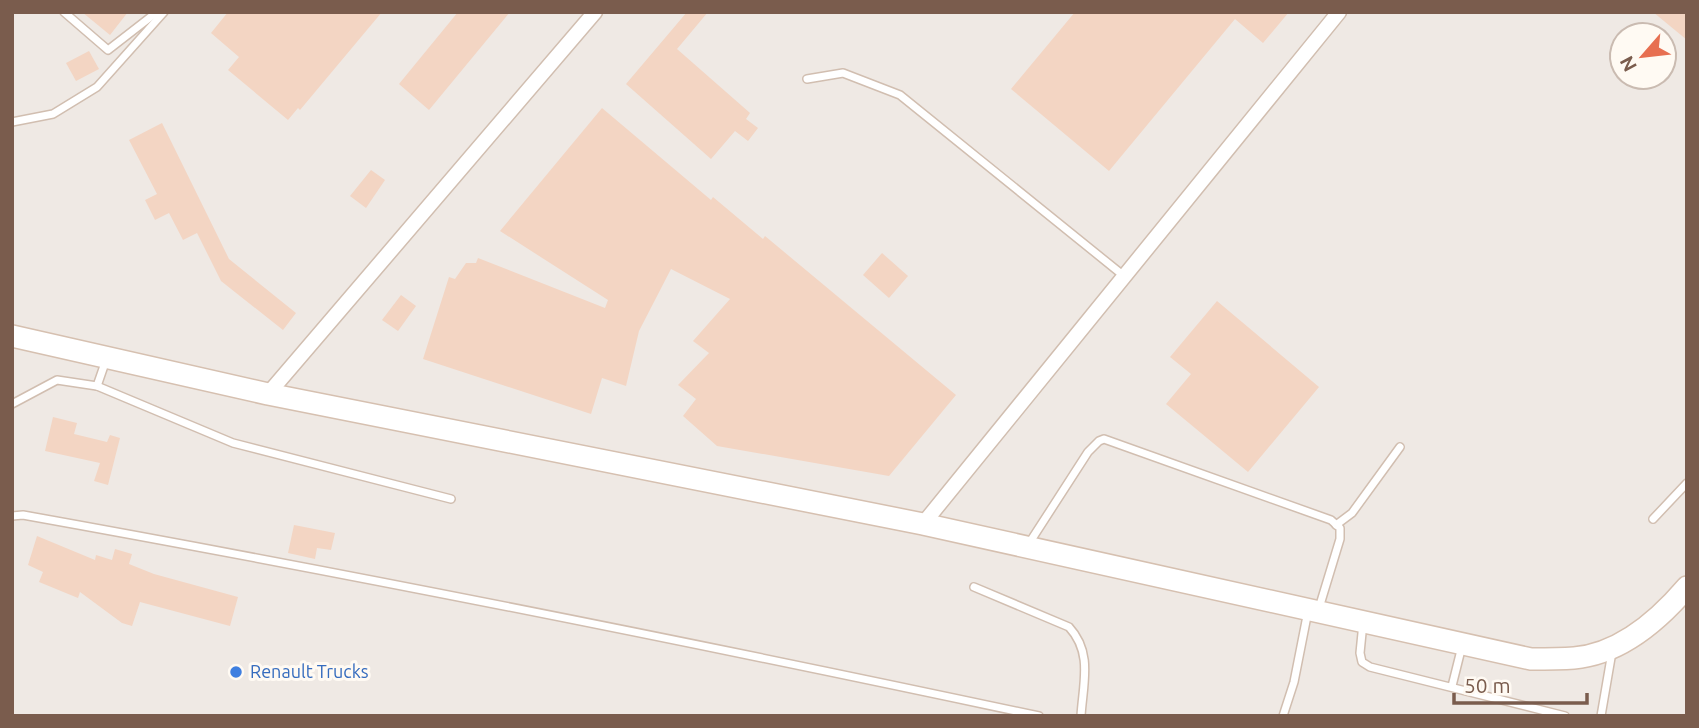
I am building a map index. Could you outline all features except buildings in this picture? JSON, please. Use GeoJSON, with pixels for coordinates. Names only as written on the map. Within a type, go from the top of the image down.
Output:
{"type":"FeatureCollection","features":[{"type":"Feature","properties":{"kind":"street"},"geometry":{"type":"LineString","coordinates":[[268,394],[595,12]]}},
{"type":"Feature","properties":{"kind":"street"},"geometry":{"type":"LineString","coordinates":[[923,524],[1339,12]]}},
{"type":"Feature","properties":{"kind":"street"},"geometry":{"type":"LineString","coordinates":[[12,336],[268,394],[923,524],[1462,646],[1531,659],[1577,658],[1612,648],[1647,628],[1687,587]]}},
{"type":"Feature","properties":{"kind":"lane"},"geometry":{"type":"LineString","coordinates":[[64,12],[108,50],[157,12]]}},
{"type":"Feature","properties":{"kind":"lane"},"geometry":{"type":"LineString","coordinates":[[12,122],[53,114],[97,88],[164,12]]}},
{"type":"Feature","properties":{"kind":"lane"},"geometry":{"type":"LineString","coordinates":[[807,79],[843,73],[900,95],[1125,276]]}},
{"type":"Feature","properties":{"kind":"lane"},"geometry":{"type":"LineString","coordinates":[[97,386],[106,359]]}},
{"type":"Feature","properties":{"kind":"lane"},"geometry":{"type":"LineString","coordinates":[[12,404],[57,380],[97,386],[233,443],[451,499]]}},
{"type":"Feature","properties":{"kind":"lane"},"geometry":{"type":"LineString","coordinates":[[1027,547],[1088,452],[1104,439],[1331,520],[1340,528],[1340,539],[1313,611],[1283,716]]}},
{"type":"Feature","properties":{"kind":"lane"},"geometry":{"type":"LineString","coordinates":[[1336,525],[1352,513],[1400,447]]}},
{"type":"Feature","properties":{"kind":"lane"},"geometry":{"type":"LineString","coordinates":[[1653,519],[1687,483]]}},
{"type":"Feature","properties":{"kind":"lane"},"geometry":{"type":"LineString","coordinates":[[12,516],[23,515],[305,566],[784,661],[1039,716]]}},
{"type":"Feature","properties":{"kind":"lane"},"geometry":{"type":"LineString","coordinates":[[974,587],[1069,627],[1079,638],[1085,654],[1081,716]]}},
{"type":"Feature","properties":{"kind":"lane"},"geometry":{"type":"LineString","coordinates":[[1363,623],[1360,653],[1362,662],[1370,667],[1566,716]]}},
{"type":"Feature","properties":{"kind":"lane"},"geometry":{"type":"LineString","coordinates":[[1452,686],[1462,646]]}},
{"type":"Feature","properties":{"kind":"lane"},"geometry":{"type":"LineString","coordinates":[[1601,716],[1612,648]]}},
{"type":"Feature","properties":{"kind":"shaded area"},"geometry":{"type":"Polygon","coordinates":[[[12,12],[1687,12],[1687,716],[12,716],[12,12]]]}},
{"type":"Feature","properties":{"kind":"place","name":"Renault Trucks"},"geometry":{"type":"Point","coordinates":[236,672]}}]}
